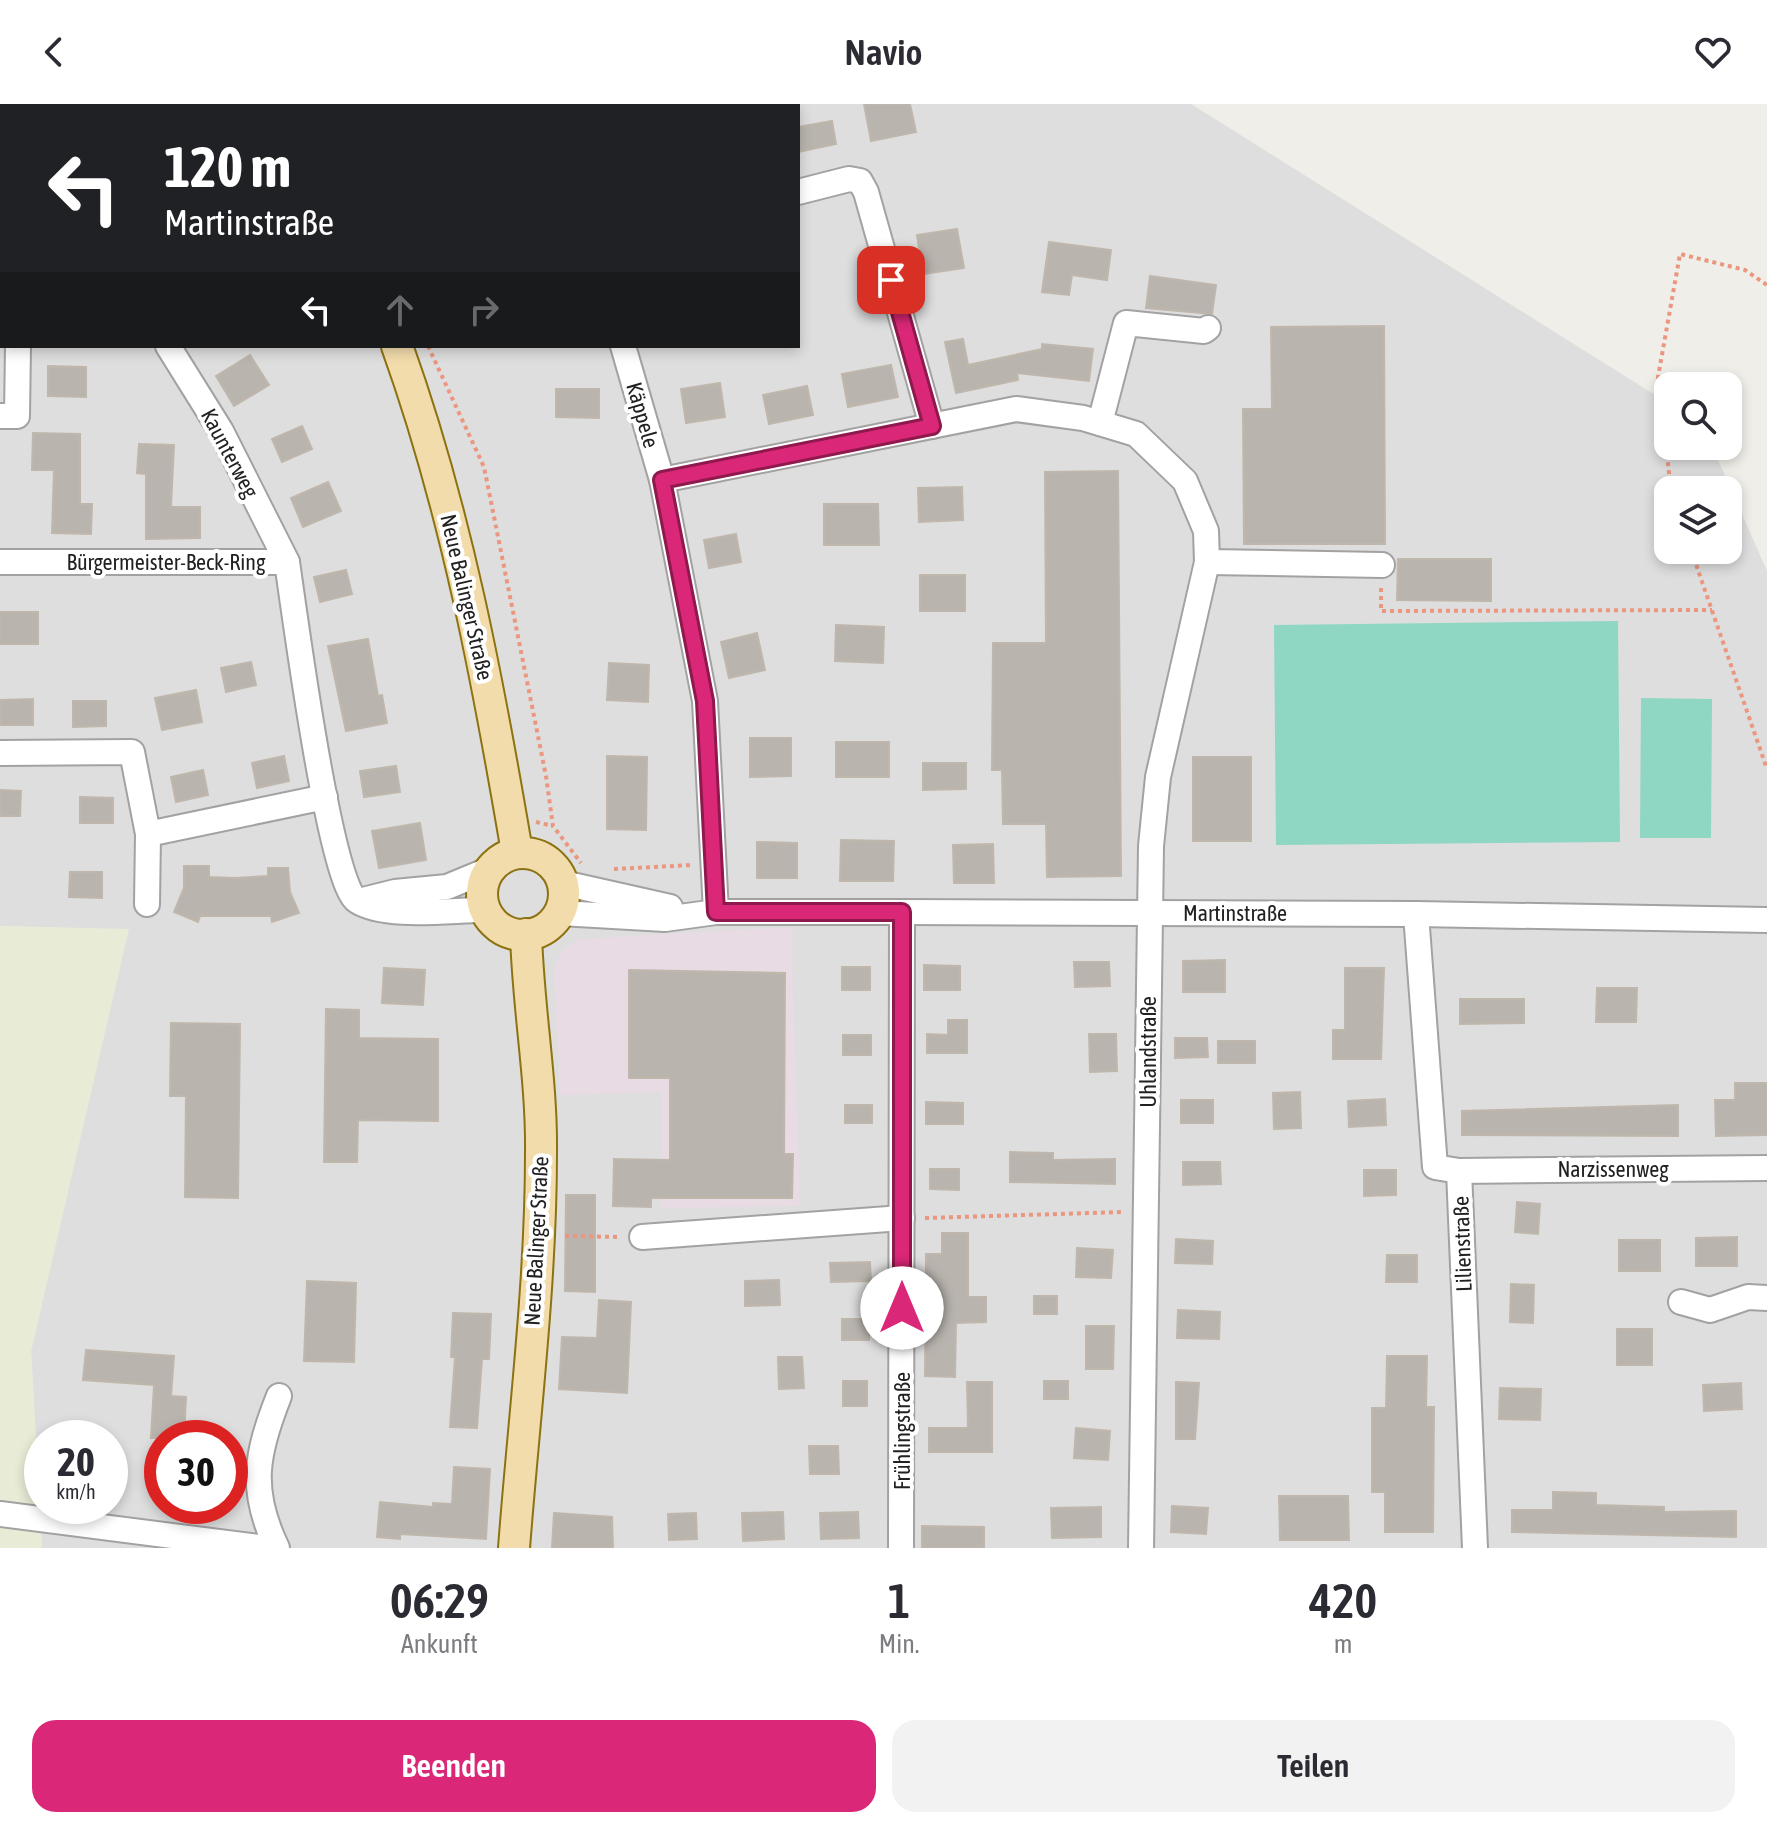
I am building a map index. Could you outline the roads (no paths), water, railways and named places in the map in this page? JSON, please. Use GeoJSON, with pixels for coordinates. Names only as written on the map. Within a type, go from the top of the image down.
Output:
{"type":"FeatureCollection","features":[{"type":"Feature","properties":{"kind":"main road","name":"Neue Balinger Straße"},"geometry":{"type":"LineString","coordinates":[[398,348],[438,474],[466,580],[517,852]]}},
{"type":"Feature","properties":{"kind":"main road"},"geometry":{"type":"LineString","coordinates":[[517,852],[533,853],[548,861],[570,889],[542,930],[526,934],[511,934],[497,926],[484,910],[481,890],[488,870],[502,858],[517,852]]}},
{"type":"Feature","properties":{"kind":"main road","name":"Neue Balinger Straße"},"geometry":{"type":"LineString","coordinates":[[514,1548],[538,1236],[541,1152],[538,1065],[526,934]]}},
{"type":"Feature","properties":{"kind":"street"},"geometry":{"type":"LineString","coordinates":[[800,191],[849,179],[860,181],[866,192],[932,426]]}},
{"type":"Feature","properties":{"kind":"street"},"geometry":{"type":"LineString","coordinates":[[1100,423],[1126,323],[1204,331],[1208,328]]}},
{"type":"Feature","properties":{"kind":"street"},"geometry":{"type":"LineString","coordinates":[[0,416],[17,416],[18,348]]}},
{"type":"Feature","properties":{"kind":"street","name":"Kaunterweg"},"geometry":{"type":"LineString","coordinates":[[169,348],[221,431],[287,562]]}},
{"type":"Feature","properties":{"kind":"street","name":"Käppele"},"geometry":{"type":"LineString","coordinates":[[624,348],[662,480],[705,701],[714,863],[710,913]]}},
{"type":"Feature","properties":{"kind":"street","name":"Uhlandstraße"},"geometry":{"type":"LineString","coordinates":[[662,480],[1016,409],[1083,418],[1136,434],[1185,481],[1206,531],[1207,562],[1158,777],[1148,912],[1141,1548]]}},
{"type":"Feature","properties":{"kind":"street","name":"Bürgermeister-Beck-Ring"},"geometry":{"type":"LineString","coordinates":[[0,562],[287,562],[325,797],[340,870],[349,893],[357,901]]}},
{"type":"Feature","properties":{"kind":"street"},"geometry":{"type":"LineString","coordinates":[[1207,562],[1382,565]]}},
{"type":"Feature","properties":{"kind":"street"},"geometry":{"type":"LineString","coordinates":[[0,753],[132,752],[148,834],[147,904]]}},
{"type":"Feature","properties":{"kind":"street"},"geometry":{"type":"LineString","coordinates":[[148,834],[325,797]]}},
{"type":"Feature","properties":{"kind":"street"},"geometry":{"type":"LineString","coordinates":[[357,901],[395,892],[447,887],[488,870]]}},
{"type":"Feature","properties":{"kind":"street","name":"Martinstraße"},"geometry":{"type":"LineString","coordinates":[[570,889],[665,919],[710,913],[1148,912],[1767,920]]}},
{"type":"Feature","properties":{"kind":"street"},"geometry":{"type":"LineString","coordinates":[[357,901],[383,910],[484,910]]}},
{"type":"Feature","properties":{"kind":"street","name":"Frühlingstraße"},"geometry":{"type":"LineString","coordinates":[[901,1548],[902,912]]}},
{"type":"Feature","properties":{"kind":"street","name":"Lilienstraße"},"geometry":{"type":"LineString","coordinates":[[1416,914],[1435,1167],[1459,1171],[1475,1548]]}},
{"type":"Feature","properties":{"kind":"street","name":"Narzissenweg"},"geometry":{"type":"LineString","coordinates":[[1459,1171],[1767,1168]]}},
{"type":"Feature","properties":{"kind":"street"},"geometry":{"type":"LineString","coordinates":[[642,1237],[902,1218]]}},
{"type":"Feature","properties":{"kind":"street"},"geometry":{"type":"LineString","coordinates":[[1681,1302],[1710,1310],[1748,1297],[1767,1298]]}},
{"type":"Feature","properties":{"kind":"street"},"geometry":{"type":"LineString","coordinates":[[277,1548],[263,1520],[258,1486],[262,1438],[279,1396]]}},
{"type":"Feature","properties":{"kind":"street"},"geometry":{"type":"LineString","coordinates":[[0,1514],[266,1548]]}}]}
